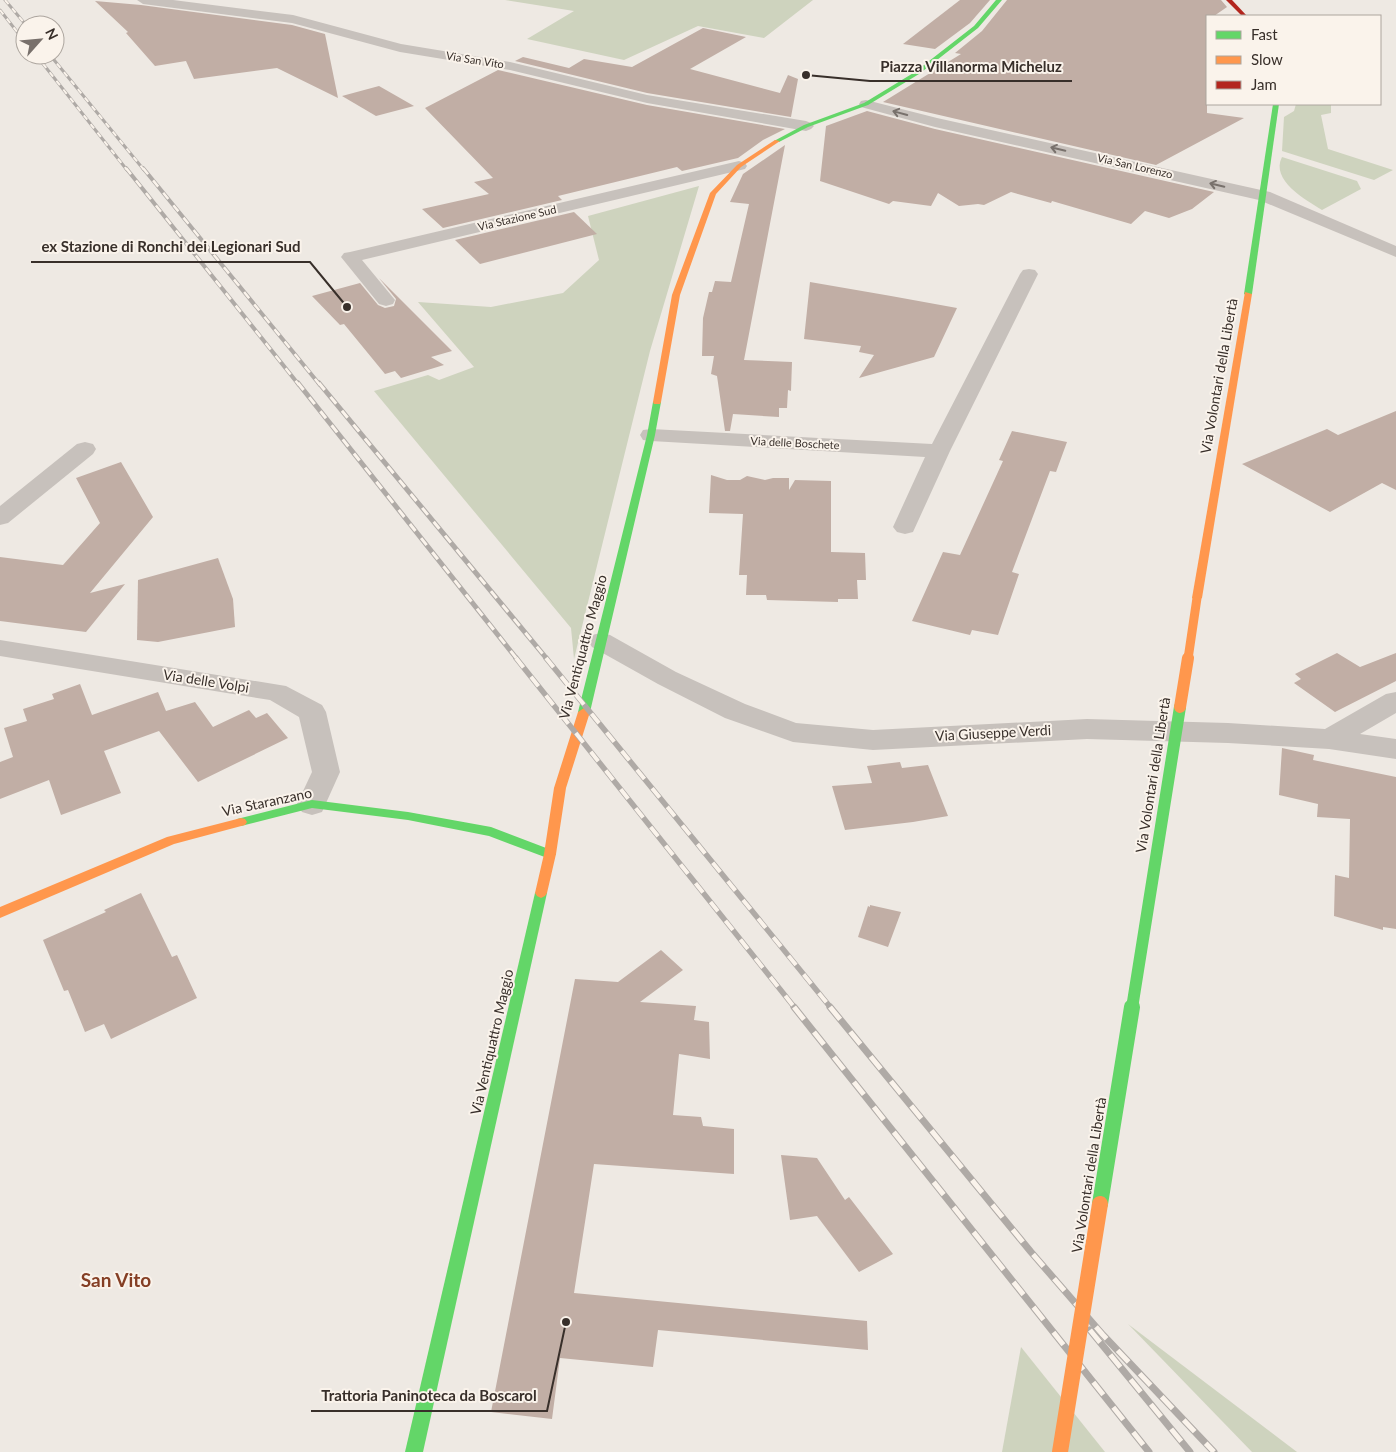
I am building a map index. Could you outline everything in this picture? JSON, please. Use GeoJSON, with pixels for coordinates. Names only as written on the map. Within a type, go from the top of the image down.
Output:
{"type":"FeatureCollection","features":[{"type":"Feature","properties":{"kind":"street","name":"Via San Vito"},"geometry":{"type":"LineString","coordinates":[[143,0],[292,19],[400,48],[510,66],[647,99],[806,126]]}},
{"type":"Feature","properties":{"kind":"street","name":"Via Ventiquattro Maggio"},"geometry":{"type":"LineString","coordinates":[[414,1452],[550,854],[560,788],[586,706],[651,435],[676,294],[713,193],[738,166],[770,145],[806,126],[866,104],[917,73],[976,27],[999,0]]}},
{"type":"Feature","properties":{"kind":"street","name":"Via San Lorenzo"},"geometry":{"type":"LineString","coordinates":[[866,104],[935,122],[1264,196],[1396,252]]}},
{"type":"Feature","properties":{"kind":"street","name":"Via Volontari della Libertà"},"geometry":{"type":"LineString","coordinates":[[1060,1452],[1197,598],[1264,196],[1276,105]]}},
{"type":"Feature","properties":{"kind":"street","name":"Via Stazione Sud"},"geometry":{"type":"LineString","coordinates":[[386,300],[350,256],[738,166]]}},
{"type":"Feature","properties":{"kind":"street"},"geometry":{"type":"LineString","coordinates":[[905,527],[939,451],[1029,274]]}},
{"type":"Feature","properties":{"kind":"street","name":"Via delle Boschete"},"geometry":{"type":"LineString","coordinates":[[651,435],[939,451]]}},
{"type":"Feature","properties":{"kind":"street"},"geometry":{"type":"LineString","coordinates":[[0,518],[85,450]]}},
{"type":"Feature","properties":{"kind":"street","name":"Via Giuseppe Verdi"},"geometry":{"type":"LineString","coordinates":[[601,641],[667,678],[735,711],[793,732],[873,740],[993,732],[1087,729],[1228,733],[1328,739],[1396,749]]}},
{"type":"Feature","properties":{"kind":"street","name":"Via delle Volpi"},"geometry":{"type":"LineString","coordinates":[[0,648],[277,692],[312,712],[326,772],[312,804]]}},
{"type":"Feature","properties":{"kind":"street"},"geometry":{"type":"LineString","coordinates":[[1328,739],[1396,701]]}},
{"type":"Feature","properties":{"kind":"street","name":"Via Staranzano"},"geometry":{"type":"LineString","coordinates":[[0,913],[171,840],[312,804],[408,816],[491,832],[550,854]]}},
{"type":"Feature","properties":{"kind":"green space"},"geometry":{"type":"Polygon","coordinates":[[[505,0],[813,0],[764,38],[698,26],[624,60],[527,39],[574,11],[505,0]]]}},
{"type":"Feature","properties":{"kind":"green space"},"geometry":{"type":"Polygon","coordinates":[[[1296,105],[1331,105],[1331,113],[1321,115],[1328,149],[1393,170],[1374,180],[1282,151],[1284,117],[1294,111],[1296,105]]]}},
{"type":"Feature","properties":{"kind":"green space"},"geometry":{"type":"Polygon","coordinates":[[[1282,157],[1357,181],[1361,189],[1322,210],[1299,195],[1285,181],[1281,174],[1280,165],[1282,157]]]}},
{"type":"Feature","properties":{"kind":"green space"},"geometry":{"type":"Polygon","coordinates":[[[699,186],[650,351],[574,659],[571,628],[374,391],[428,375],[439,380],[474,367],[418,302],[491,307],[563,293],[599,260],[588,216],[699,186]]]}},
{"type":"Feature","properties":{"kind":"green space"},"geometry":{"type":"Polygon","coordinates":[[[1128,1324],[1297,1452],[1252,1452],[1128,1324]]]}},
{"type":"Feature","properties":{"kind":"green space"},"geometry":{"type":"Polygon","coordinates":[[[1021,1347],[1105,1452],[1002,1452],[1021,1347]]]}},
{"type":"Feature","properties":{"kind":"building"},"geometry":{"type":"Polygon","coordinates":[[[960,0],[990,0],[970,23],[935,49],[903,44],[960,0]]]}},
{"type":"Feature","properties":{"kind":"building"},"geometry":{"type":"Polygon","coordinates":[[[1007,0],[1221,0],[1227,7],[1215,15],[1206,15],[1207,113],[1244,118],[1156,165],[883,102],[961,54],[955,53],[982,31],[1007,0]]]}},
{"type":"Feature","properties":{"kind":"building"},"geometry":{"type":"Polygon","coordinates":[[[95,1],[141,5],[292,25],[325,34],[338,98],[277,68],[194,79],[186,61],[155,66],[126,33],[128,32],[95,1]]]}},
{"type":"Feature","properties":{"kind":"building"},"geometry":{"type":"Polygon","coordinates":[[[703,28],[746,37],[690,69],[780,93],[788,75],[798,79],[791,117],[647,93],[515,61],[523,57],[569,68],[584,59],[632,67],[703,28]]]}},
{"type":"Feature","properties":{"kind":"building"},"geometry":{"type":"Polygon","coordinates":[[[498,70],[647,105],[785,129],[763,140],[738,158],[682,171],[677,167],[558,196],[562,200],[443,228],[422,209],[489,194],[474,182],[493,178],[425,108],[498,70]]]}},
{"type":"Feature","properties":{"kind":"building"},"geometry":{"type":"Polygon","coordinates":[[[379,86],[414,106],[376,116],[342,96],[379,86]]]}},
{"type":"Feature","properties":{"kind":"building"},"geometry":{"type":"Polygon","coordinates":[[[867,111],[935,129],[1214,192],[1192,209],[1169,218],[1145,211],[1131,224],[1052,201],[1051,203],[1011,192],[984,205],[959,206],[938,193],[931,206],[893,201],[889,204],[820,181],[826,126],[867,111]]]}},
{"type":"Feature","properties":{"kind":"building"},"geometry":{"type":"Polygon","coordinates":[[[785,145],[744,360],[792,362],[791,391],[788,390],[787,408],[779,408],[779,417],[733,414],[730,431],[725,431],[717,376],[711,374],[714,356],[702,356],[703,318],[709,292],[712,292],[715,281],[731,282],[749,204],[730,202],[743,174],[785,145]]]}},
{"type":"Feature","properties":{"kind":"building"},"geometry":{"type":"Polygon","coordinates":[[[574,212],[597,234],[480,264],[455,240],[574,212]]]}},
{"type":"Feature","properties":{"kind":"building"},"geometry":{"type":"Polygon","coordinates":[[[379,278],[452,351],[431,357],[444,365],[401,378],[395,371],[385,374],[344,324],[340,325],[312,296],[360,283],[378,305],[385,308],[394,306],[396,299],[379,278]]]}},
{"type":"Feature","properties":{"kind":"building"},"geometry":{"type":"Polygon","coordinates":[[[810,282],[957,308],[934,357],[859,378],[874,355],[859,352],[861,346],[804,339],[810,282]]]}},
{"type":"Feature","properties":{"kind":"building"},"geometry":{"type":"Polygon","coordinates":[[[1396,411],[1396,490],[1382,483],[1330,512],[1242,464],[1327,429],[1338,435],[1396,411]]]}},
{"type":"Feature","properties":{"kind":"building"},"geometry":{"type":"Polygon","coordinates":[[[1012,431],[1067,442],[1056,472],[1050,471],[1012,572],[1019,574],[998,635],[972,630],[970,635],[912,621],[943,552],[960,555],[1003,461],[999,460],[1012,431]]]}},
{"type":"Feature","properties":{"kind":"building"},"geometry":{"type":"Polygon","coordinates":[[[121,462],[153,517],[90,593],[125,584],[86,632],[0,621],[0,557],[63,565],[100,523],[76,478],[121,462]]]}},
{"type":"Feature","properties":{"kind":"building"},"geometry":{"type":"Polygon","coordinates":[[[711,475],[727,480],[740,480],[747,476],[765,480],[789,478],[789,490],[795,480],[831,481],[831,552],[865,553],[866,580],[857,580],[858,599],[838,599],[838,602],[767,600],[766,595],[746,595],[747,575],[739,575],[743,514],[709,513],[711,475]]]}},
{"type":"Feature","properties":{"kind":"building"},"geometry":{"type":"Polygon","coordinates":[[[218,558],[233,599],[235,627],[158,642],[137,640],[138,580],[218,558]]]}},
{"type":"Feature","properties":{"kind":"building"},"geometry":{"type":"Polygon","coordinates":[[[1337,653],[1360,667],[1396,653],[1396,681],[1335,712],[1294,683],[1301,679],[1295,674],[1337,653]]]}},
{"type":"Feature","properties":{"kind":"building"},"geometry":{"type":"Polygon","coordinates":[[[80,684],[92,715],[158,692],[166,711],[195,702],[213,727],[249,710],[256,718],[267,713],[288,738],[198,782],[159,731],[104,751],[121,793],[61,815],[49,780],[0,799],[0,762],[13,757],[4,728],[27,721],[23,709],[54,699],[52,694],[80,684]]]}},
{"type":"Feature","properties":{"kind":"building"},"geometry":{"type":"Polygon","coordinates":[[[1282,748],[1314,755],[1313,760],[1396,777],[1396,929],[1383,927],[1383,930],[1334,916],[1335,875],[1349,878],[1350,819],[1317,817],[1318,804],[1279,795],[1282,748]]]}},
{"type":"Feature","properties":{"kind":"building"},"geometry":{"type":"Polygon","coordinates":[[[900,762],[902,768],[928,765],[948,816],[845,830],[832,786],[872,783],[867,766],[900,762]]]}},
{"type":"Feature","properties":{"kind":"building"},"geometry":{"type":"Polygon","coordinates":[[[141,893],[172,957],[177,955],[197,998],[111,1039],[104,1024],[85,1032],[68,990],[64,991],[43,940],[106,912],[104,910],[141,893]]]}},
{"type":"Feature","properties":{"kind":"building"},"geometry":{"type":"Polygon","coordinates":[[[870,905],[901,912],[888,947],[858,937],[868,906],[870,907],[870,905]]]}},
{"type":"Feature","properties":{"kind":"building"},"geometry":{"type":"Polygon","coordinates":[[[661,950],[683,970],[640,1002],[696,1006],[694,1020],[709,1022],[710,1059],[679,1054],[673,1115],[701,1117],[703,1126],[734,1129],[734,1174],[594,1164],[574,1293],[867,1321],[868,1350],[658,1330],[653,1367],[560,1358],[552,1419],[491,1412],[575,979],[618,982],[661,950]]]}},
{"type":"Feature","properties":{"kind":"building"},"geometry":{"type":"Polygon","coordinates":[[[781,1155],[817,1158],[845,1200],[849,1197],[893,1254],[859,1272],[817,1216],[790,1220],[781,1155]]]}},
{"type":"Feature","properties":{"kind":"railway"},"geometry":{"type":"LineString","coordinates":[[5,0],[18,15]]}},
{"type":"Feature","properties":{"kind":"railway"},"geometry":{"type":"LineString","coordinates":[[0,10],[15,29]]}},
{"type":"Feature","properties":{"kind":"railway"},"geometry":{"type":"LineString","coordinates":[[44,65],[127,170]]}},
{"type":"Feature","properties":{"kind":"railway"},"geometry":{"type":"LineString","coordinates":[[58,65],[144,170]]}},
{"type":"Feature","properties":{"kind":"railway"},"geometry":{"type":"LineString","coordinates":[[126,168],[299,385]]}},
{"type":"Feature","properties":{"kind":"railway"},"geometry":{"type":"LineString","coordinates":[[143,168],[320,385]]}},
{"type":"Feature","properties":{"kind":"railway"},"geometry":{"type":"LineString","coordinates":[[298,383],[517,659]]}},
{"type":"Feature","properties":{"kind":"railway"},"geometry":{"type":"LineString","coordinates":[[319,383],[547,659]]}},
{"type":"Feature","properties":{"kind":"railway"},"geometry":{"type":"LineString","coordinates":[[516,658],[795,1008]]}},
{"type":"Feature","properties":{"kind":"railway"},"geometry":{"type":"LineString","coordinates":[[546,658],[831,1008]]}},
{"type":"Feature","properties":{"kind":"railway"},"geometry":{"type":"LineString","coordinates":[[794,1007],[1149,1452]]}},
{"type":"Feature","properties":{"kind":"railway"},"geometry":{"type":"LineString","coordinates":[[830,1007],[1031,1252],[1103,1335],[1214,1452]]}},
{"type":"Feature","properties":{"kind":"railway"},"geometry":{"type":"LineString","coordinates":[[1090,1330],[1190,1452]]}},
{"type":"Feature","properties":{"kind":"traffic: fast"},"geometry":{"type":"LineString","coordinates":[[777,141],[806,126],[866,104],[917,73],[976,27],[999,0]]}},
{"type":"Feature","properties":{"kind":"traffic: fast"},"geometry":{"type":"LineString","coordinates":[[1248,294],[1276,105]]}},
{"type":"Feature","properties":{"kind":"traffic: fast"},"geometry":{"type":"LineString","coordinates":[[584,712],[651,435],[657,402]]}},
{"type":"Feature","properties":{"kind":"traffic: fast"},"geometry":{"type":"LineString","coordinates":[[1100,1204],[1180,707]]}},
{"type":"Feature","properties":{"kind":"traffic: fast"},"geometry":{"type":"LineString","coordinates":[[241,822],[312,804],[408,816],[491,832],[550,854]]}},
{"type":"Feature","properties":{"kind":"traffic: fast"},"geometry":{"type":"LineString","coordinates":[[414,1452],[541,893]]}},
{"type":"Feature","properties":{"kind":"traffic: slow"},"geometry":{"type":"LineString","coordinates":[[657,402],[676,295],[713,193],[739,166],[777,141]]}},
{"type":"Feature","properties":{"kind":"traffic: slow"},"geometry":{"type":"LineString","coordinates":[[1197,598],[1248,294]]}},
{"type":"Feature","properties":{"kind":"traffic: slow"},"geometry":{"type":"LineString","coordinates":[[1180,707],[1197,598]]}},
{"type":"Feature","properties":{"kind":"traffic: slow"},"geometry":{"type":"LineString","coordinates":[[541,893],[550,854],[560,788],[584,712]]}},
{"type":"Feature","properties":{"kind":"traffic: slow"},"geometry":{"type":"LineString","coordinates":[[0,913],[171,840],[241,822]]}},
{"type":"Feature","properties":{"kind":"traffic: slow"},"geometry":{"type":"LineString","coordinates":[[1060,1452],[1100,1204]]}},
{"type":"Feature","properties":{"kind":"traffic: jam"},"geometry":{"type":"LineString","coordinates":[[1229,0],[1244,15]]}},
{"type":"Feature","properties":{"kind":"place","name":"Piazza Villanorma Micheluz"},"geometry":{"type":"Point","coordinates":[806,75]}},
{"type":"Feature","properties":{"kind":"place","name":"ex Stazione di Ronchi dei Legionari Sud"},"geometry":{"type":"Point","coordinates":[347,307]}},
{"type":"Feature","properties":{"kind":"place","name":"Trattoria Paninoteca da Boscarol"},"geometry":{"type":"Point","coordinates":[566,1322]}},
{"type":"Feature","properties":{"kind":"district","name":"San Vito"},"geometry":{"type":"Point","coordinates":[116,1280]}}]}
